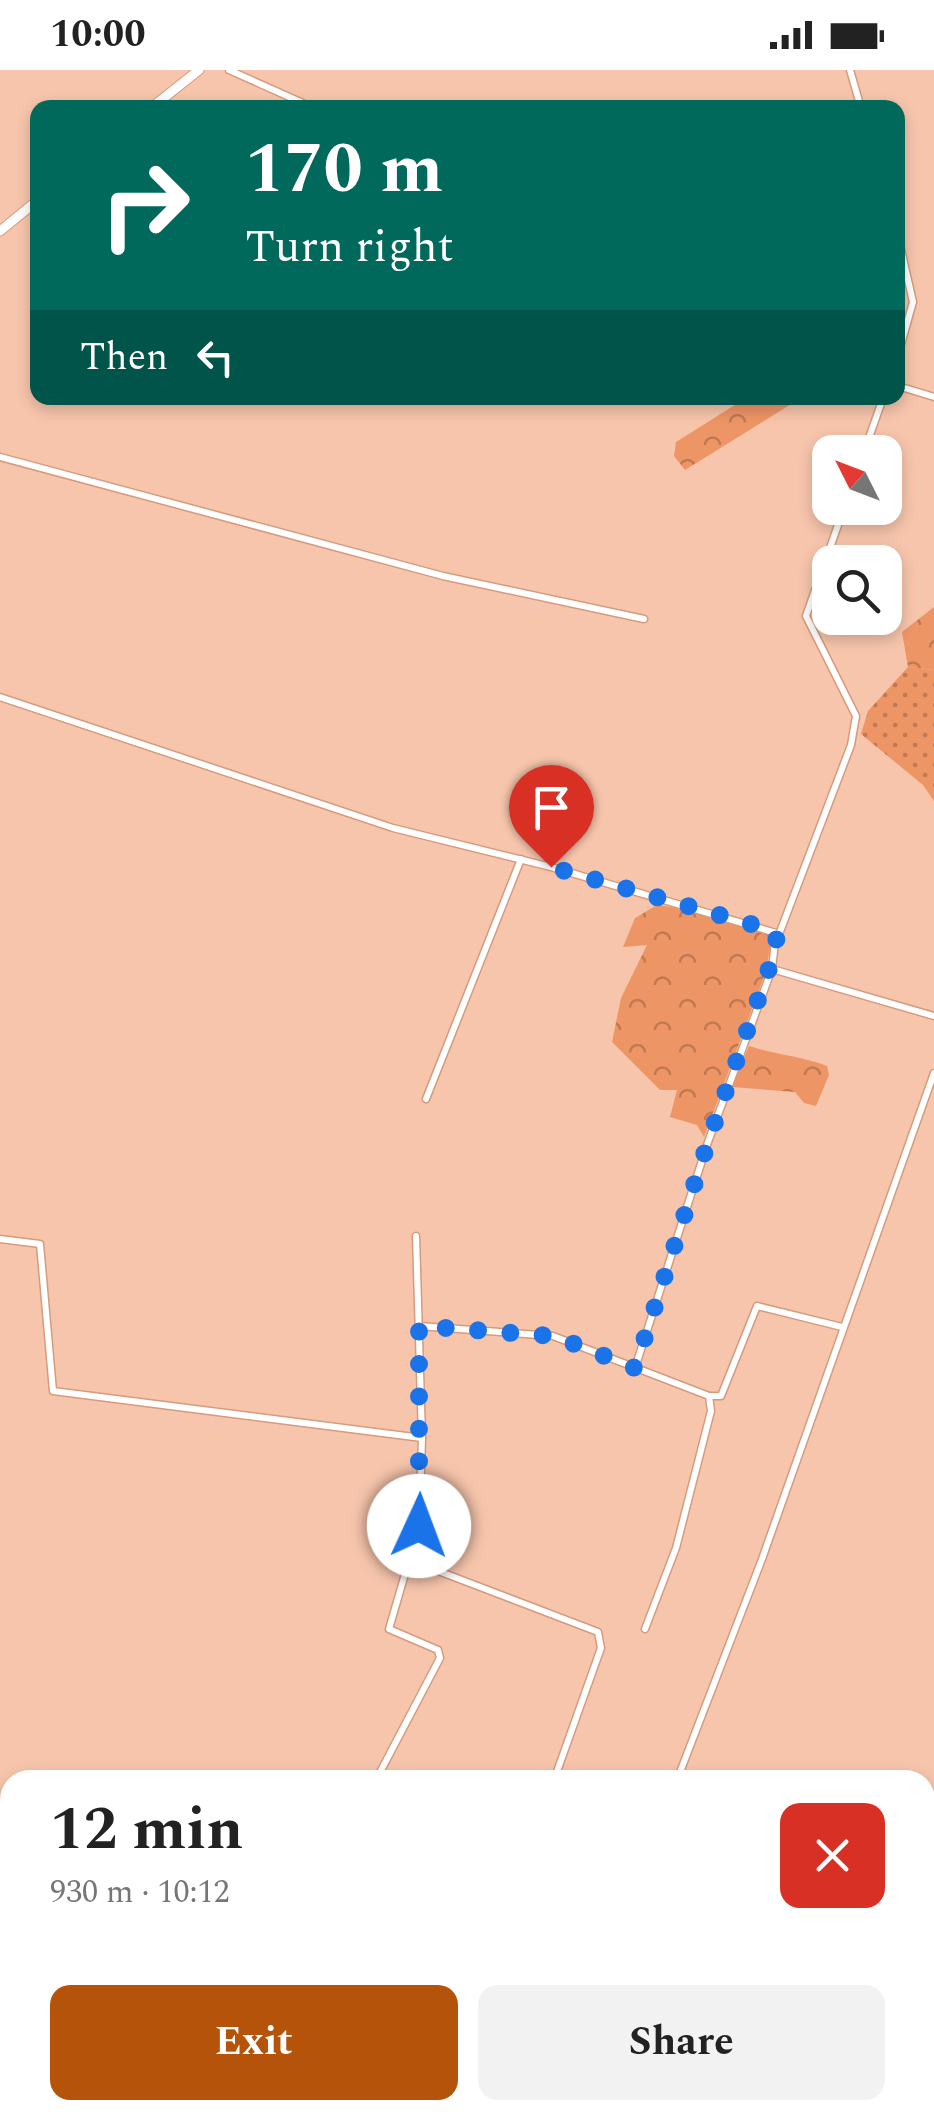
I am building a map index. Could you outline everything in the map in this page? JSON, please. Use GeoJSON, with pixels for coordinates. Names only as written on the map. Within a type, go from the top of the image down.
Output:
{"type":"FeatureCollection","features":[{"type":"Feature","properties":{"kind":"street"},"geometry":{"type":"LineString","coordinates":[[161,100],[199,70]]}},
{"type":"Feature","properties":{"kind":"street"},"geometry":{"type":"LineString","coordinates":[[230,70],[296,100]]}},
{"type":"Feature","properties":{"kind":"street"},"geometry":{"type":"LineString","coordinates":[[850,70],[859,100]]}},
{"type":"Feature","properties":{"kind":"street"},"geometry":{"type":"LineString","coordinates":[[0,231],[30,207]]}},
{"type":"Feature","properties":{"kind":"street"},"geometry":{"type":"LineString","coordinates":[[905,267],[913,302],[905,330]]}},
{"type":"Feature","properties":{"kind":"street"},"geometry":{"type":"LineString","coordinates":[[905,388],[934,397]]}},
{"type":"Feature","properties":{"kind":"street"},"geometry":{"type":"LineString","coordinates":[[870,435],[881,405]]}},
{"type":"Feature","properties":{"kind":"street"},"geometry":{"type":"LineString","coordinates":[[0,457],[443,576],[644,620]]}},
{"type":"Feature","properties":{"kind":"street"},"geometry":{"type":"LineString","coordinates":[[635,1368],[708,1142],[772,969],[778,937],[851,745],[856,716],[806,616],[838,525]]}},
{"type":"Feature","properties":{"kind":"street"},"geometry":{"type":"LineString","coordinates":[[0,698],[393,828],[521,859],[772,930],[778,937]]}},
{"type":"Feature","properties":{"kind":"street"},"geometry":{"type":"LineString","coordinates":[[426,1099],[521,859]]}},
{"type":"Feature","properties":{"kind":"street"},"geometry":{"type":"LineString","coordinates":[[772,969],[934,1016]]}},
{"type":"Feature","properties":{"kind":"street"},"geometry":{"type":"LineString","coordinates":[[680,1770],[762,1560],[934,1074]]}},
{"type":"Feature","properties":{"kind":"street"},"geometry":{"type":"LineString","coordinates":[[381,1770],[440,1658],[438,1650],[389,1629],[412,1561],[419,1526],[422,1438],[416,1236]]}},
{"type":"Feature","properties":{"kind":"street"},"geometry":{"type":"LineString","coordinates":[[0,1239],[40,1244],[53,1390],[422,1438]]}},
{"type":"Feature","properties":{"kind":"street"},"geometry":{"type":"LineString","coordinates":[[419,1326],[554,1336],[708,1396],[720,1396],[757,1306],[842,1327]]}},
{"type":"Feature","properties":{"kind":"street"},"geometry":{"type":"LineString","coordinates":[[645,1629],[676,1548],[711,1412],[708,1396]]}},
{"type":"Feature","properties":{"kind":"street"},"geometry":{"type":"LineString","coordinates":[[412,1561],[598,1632],[600,1648],[557,1770]]}},
{"type":"Feature","properties":{"kind":"green space"},"geometry":{"type":"Polygon","coordinates":[[[735,405],[790,405],[685,470],[674,456],[676,442],[735,405]]]}},
{"type":"Feature","properties":{"kind":"green space"},"geometry":{"type":"Polygon","coordinates":[[[934,607],[934,670],[908,667],[902,632],[934,607]]]}},
{"type":"Feature","properties":{"kind":"green space"},"geometry":{"type":"Polygon","coordinates":[[[908,667],[934,670],[934,801],[923,785],[861,734],[868,711],[908,667]]]}},
{"type":"Feature","properties":{"kind":"green space"},"geometry":{"type":"Polygon","coordinates":[[[657,905],[687,909],[773,934],[765,974],[704,1137],[697,1125],[670,1117],[677,1090],[660,1090],[612,1042],[621,998],[647,945],[623,947],[635,918],[657,905]]]}},
{"type":"Feature","properties":{"kind":"green space"},"geometry":{"type":"Polygon","coordinates":[[[749,1046],[827,1066],[829,1075],[816,1106],[804,1103],[795,1092],[732,1087],[749,1046]]]}},
{"type":"Feature","properties":{"kind":"route"},"geometry":{"type":"LineString","coordinates":[[419,1526],[419,1326],[554,1336],[635,1368],[778,943],[772,930],[551,867]]}}]}
